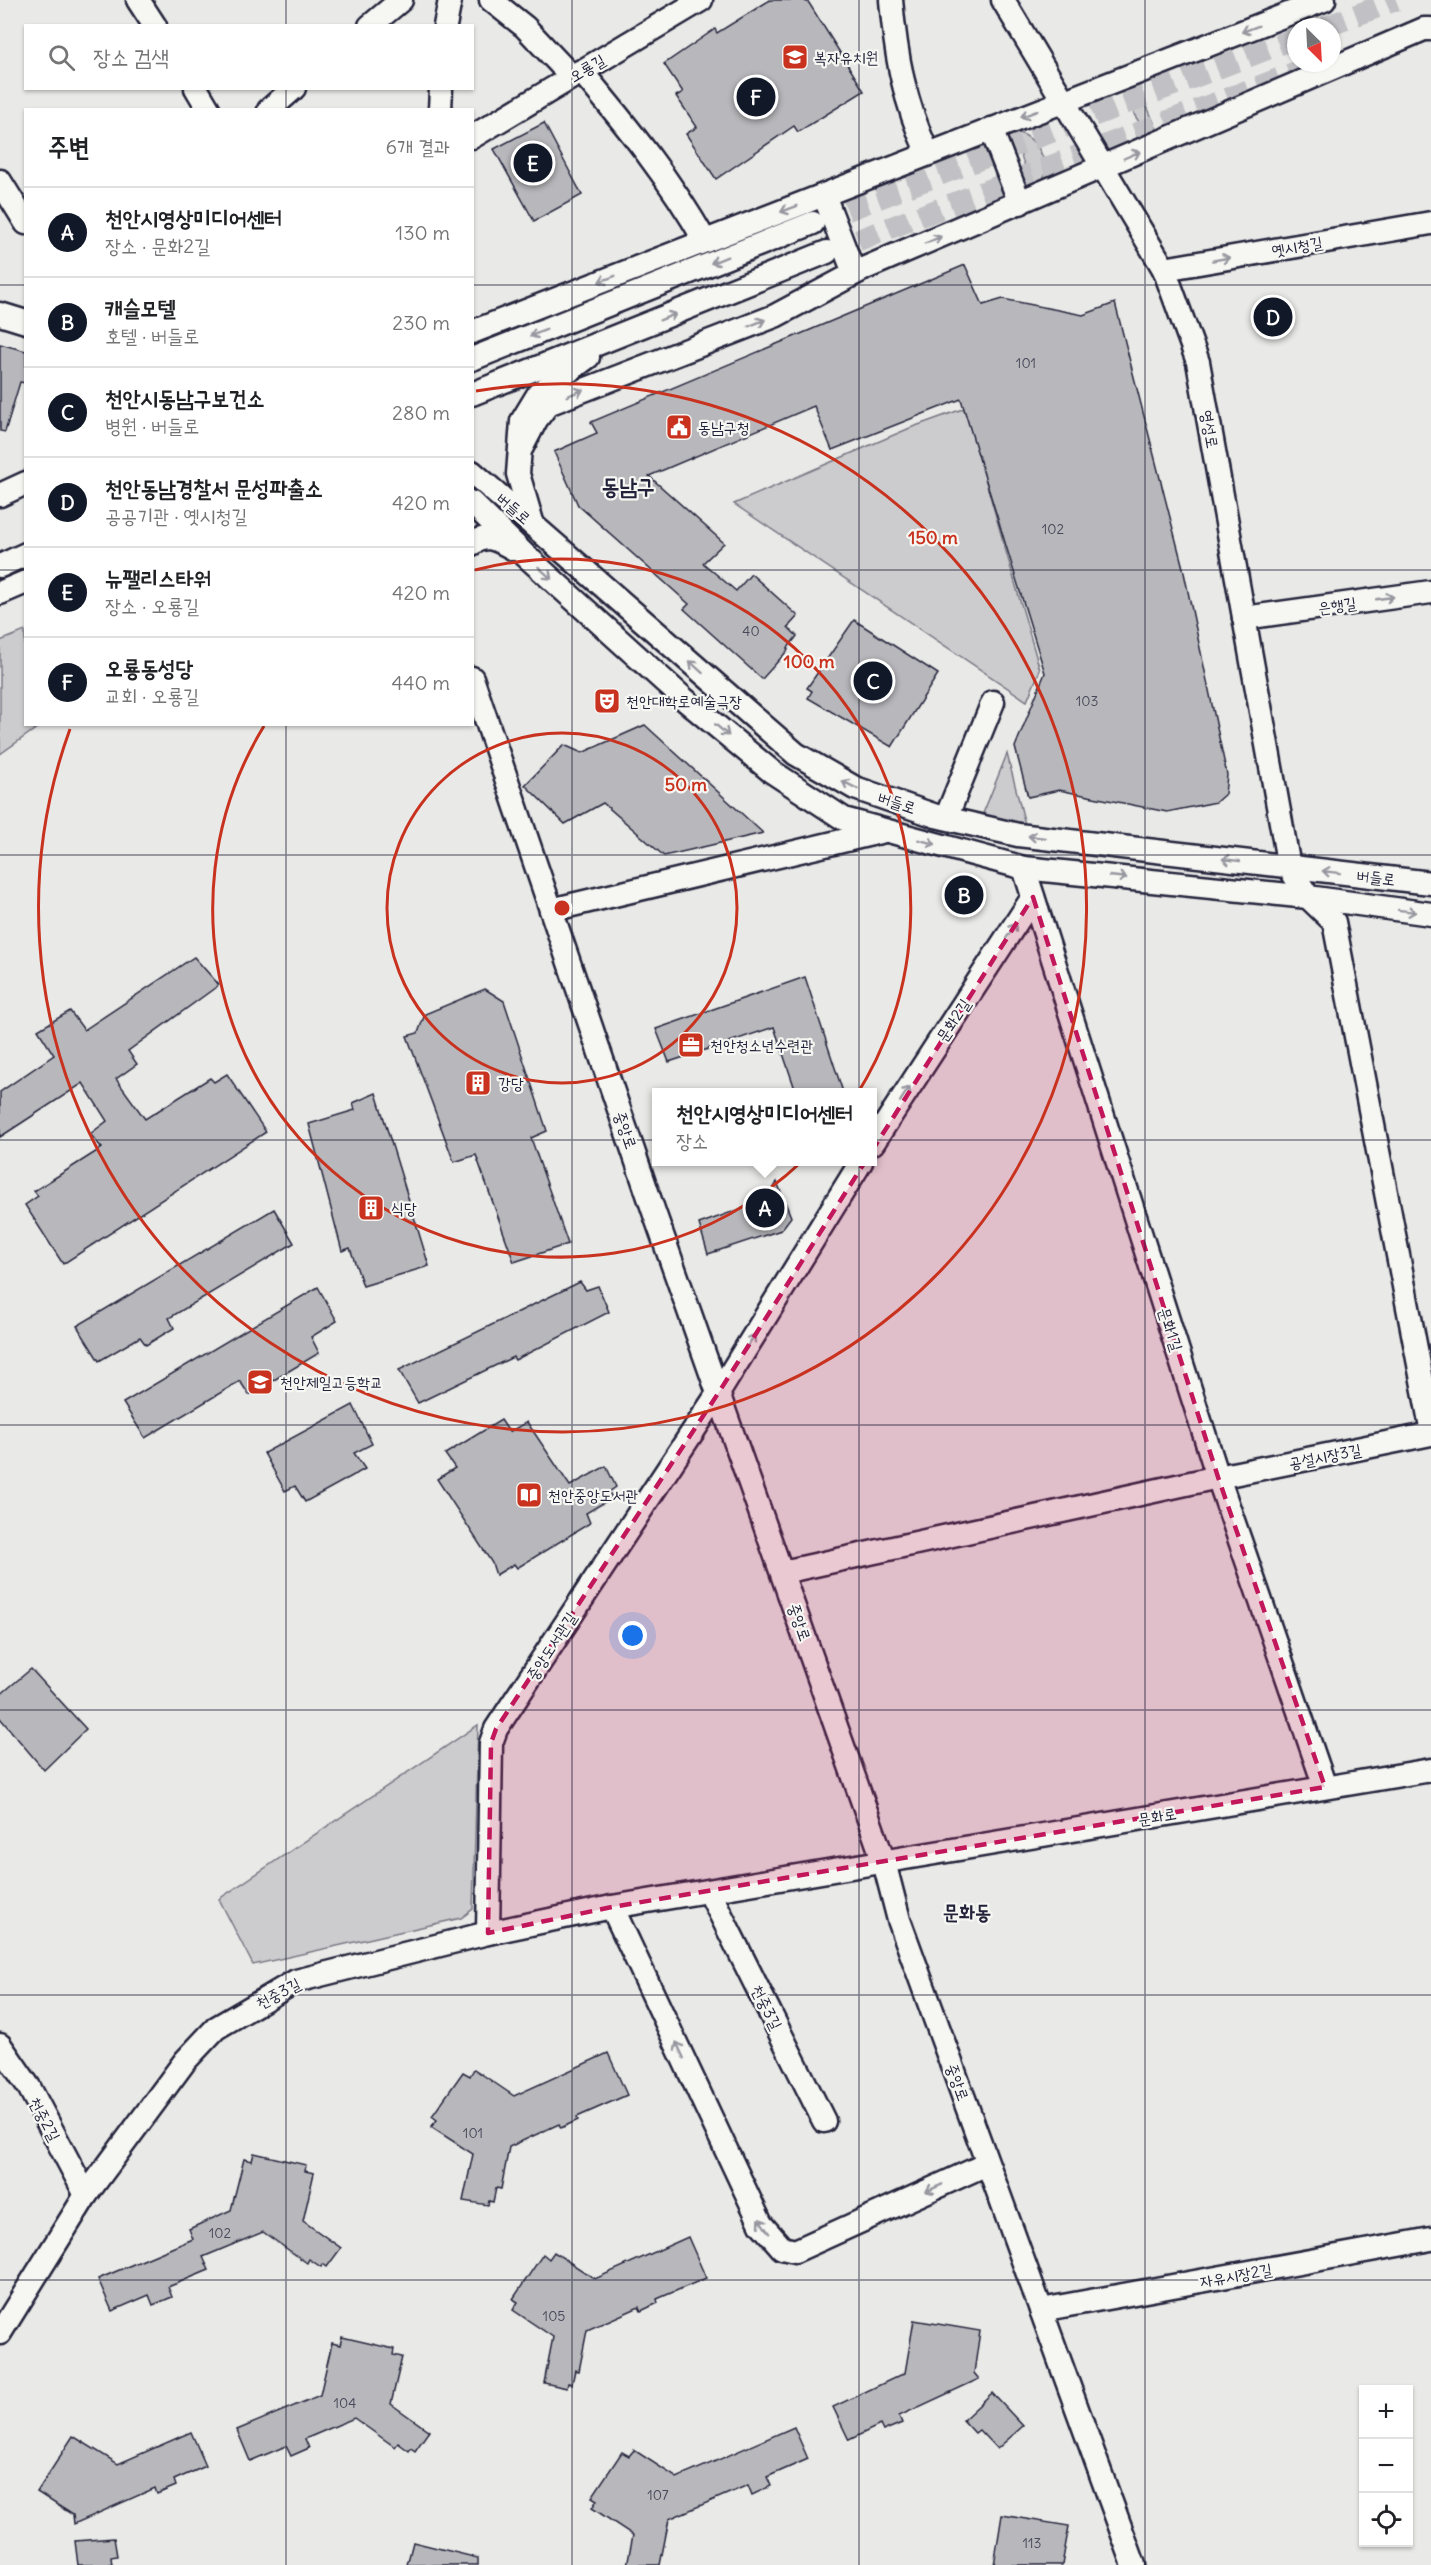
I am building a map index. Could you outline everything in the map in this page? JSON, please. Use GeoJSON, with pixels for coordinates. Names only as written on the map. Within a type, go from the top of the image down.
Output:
{"type":"FeatureCollection","features":[{"type":"Feature","properties":{"kind":"street"},"geometry":{"type":"LineString","coordinates":[[138,0],[154,24]]}},
{"type":"Feature","properties":{"kind":"street"},"geometry":{"type":"LineString","coordinates":[[372,24],[401,0]]}},
{"type":"Feature","properties":{"kind":"street"},"geometry":{"type":"LineString","coordinates":[[445,24],[450,0]]}},
{"type":"Feature","properties":{"kind":"street"},"geometry":{"type":"LineString","coordinates":[[491,0],[525,27],[576,74],[648,151],[682,200],[705,241]]}},
{"type":"Feature","properties":{"kind":"street","name":"오룡길"},"geometry":{"type":"LineString","coordinates":[[474,136],[701,0]]}},
{"type":"Feature","properties":{"kind":"street"},"geometry":{"type":"LineString","coordinates":[[891,0],[895,44],[910,114],[928,154]]}},
{"type":"Feature","properties":{"kind":"street","name":"영성로"},"geometry":{"type":"LineString","coordinates":[[1003,0],[1065,100],[1164,269],[1198,362],[1289,867],[1308,897],[1334,922],[1431,1427]]}},
{"type":"Feature","properties":{"kind":"street"},"geometry":{"type":"LineString","coordinates":[[474,328],[705,241],[1324,0]]}},
{"type":"Feature","properties":{"kind":"street"},"geometry":{"type":"LineString","coordinates":[[522,447],[536,420],[548,404],[775,316],[858,271],[1425,29],[1431,29]]}},
{"type":"Feature","properties":{"kind":"street"},"geometry":{"type":"LineString","coordinates":[[197,90],[209,108]]}},
{"type":"Feature","properties":{"kind":"street"},"geometry":{"type":"LineString","coordinates":[[271,108],[292,90]]}},
{"type":"Feature","properties":{"kind":"street"},"geometry":{"type":"LineString","coordinates":[[440,108],[441,90]]}},
{"type":"Feature","properties":{"kind":"street"},"geometry":{"type":"LineString","coordinates":[[991,129],[1020,203]]}},
{"type":"Feature","properties":{"kind":"street"},"geometry":{"type":"LineString","coordinates":[[0,181],[24,220]]}},
{"type":"Feature","properties":{"kind":"street"},"geometry":{"type":"LineString","coordinates":[[828,193],[858,271]]}},
{"type":"Feature","properties":{"kind":"street"},"geometry":{"type":"LineString","coordinates":[[474,358],[813,223]]}},
{"type":"Feature","properties":{"kind":"street","name":"옛시청길"},"geometry":{"type":"LineString","coordinates":[[1164,269],[1431,223]]}},
{"type":"Feature","properties":{"kind":"street"},"geometry":{"type":"LineString","coordinates":[[474,393],[614,339],[826,252]]}},
{"type":"Feature","properties":{"kind":"street"},"geometry":{"type":"LineString","coordinates":[[0,314],[24,321]]}},
{"type":"Feature","properties":{"kind":"street"},"geometry":{"type":"LineString","coordinates":[[533,525],[518,474],[522,447],[522,421],[539,393],[614,339]]}},
{"type":"Feature","properties":{"kind":"street","name":"버들로"},"geometry":{"type":"LineString","coordinates":[[474,474],[796,754],[855,788],[946,818],[1018,835],[1431,883]]}},
{"type":"Feature","properties":{"kind":"street"},"geometry":{"type":"LineString","coordinates":[[0,495],[24,484]]}},
{"type":"Feature","properties":{"kind":"street","name":"버들로"},"geometry":{"type":"LineString","coordinates":[[474,505],[525,555],[684,699],[771,771],[844,819],[1024,868],[1308,897],[1431,914]]}},
{"type":"Feature","properties":{"kind":"street"},"geometry":{"type":"LineString","coordinates":[[474,542],[480,538],[492,538],[525,555]]}},
{"type":"Feature","properties":{"kind":"street"},"geometry":{"type":"LineString","coordinates":[[0,566],[24,555]]}},
{"type":"Feature","properties":{"kind":"street"},"geometry":{"type":"LineString","coordinates":[[0,594],[24,583]]}},
{"type":"Feature","properties":{"kind":"street","name":"은행길"},"geometry":{"type":"LineString","coordinates":[[1244,618],[1431,592]]}},
{"type":"Feature","properties":{"kind":"street","name":"중앙로"},"geometry":{"type":"LineString","coordinates":[[474,684],[650,1200],[884,1862],[899,1920],[1134,2565]]}},
{"type":"Feature","properties":{"kind":"street"},"geometry":{"type":"LineString","coordinates":[[946,818],[993,702]]}},
{"type":"Feature","properties":{"kind":"street","name":"버들로"},"geometry":{"type":"LineString","coordinates":[[551,910],[885,830]]}},
{"type":"Feature","properties":{"kind":"street","name":"문화1길"},"geometry":{"type":"LineString","coordinates":[[1024,868],[1218,1477],[1325,1787]]}},
{"type":"Feature","properties":{"kind":"street","name":"문화2길"},"geometry":{"type":"LineString","coordinates":[[877,1137],[1034,897]]}},
{"type":"Feature","properties":{"kind":"street"},"geometry":{"type":"LineString","coordinates":[[719,1392],[858,1166]]}},
{"type":"Feature","properties":{"kind":"street","name":"중앙도서관길"},"geometry":{"type":"LineString","coordinates":[[488,1934],[491,1743],[496,1729],[719,1392]]}},
{"type":"Feature","properties":{"kind":"street","name":"공설시장3길"},"geometry":{"type":"LineString","coordinates":[[783,1572],[1218,1477],[1431,1434]]}},
{"type":"Feature","properties":{"kind":"street","name":"문화로"},"geometry":{"type":"LineString","coordinates":[[884,1862],[1431,1770]]}},
{"type":"Feature","properties":{"kind":"street","name":"천중3길"},"geometry":{"type":"LineString","coordinates":[[0,2333],[86,2195],[185,2061],[216,2028],[296,1981],[488,1934],[612,1907],[710,1893],[884,1862]]}},
{"type":"Feature","properties":{"kind":"street","name":"천중3길"},"geometry":{"type":"LineString","coordinates":[[710,1893],[824,2121]]}},
{"type":"Feature","properties":{"kind":"street"},"geometry":{"type":"LineString","coordinates":[[612,1907],[762,2224],[782,2248],[795,2251],[987,2164]]}},
{"type":"Feature","properties":{"kind":"street","name":"천중2길"},"geometry":{"type":"LineString","coordinates":[[0,2045],[28,2087],[86,2195]]}},
{"type":"Feature","properties":{"kind":"street","name":"자유시장2길"},"geometry":{"type":"LineString","coordinates":[[1041,2310],[1431,2239]]}},
{"type":"Feature","properties":{"kind":"highlighted area"},"geometry":{"type":"Polygon","coordinates":[[[1033,897],[1218,1477],[1325,1787],[612,1907],[488,1933],[491,1743],[496,1729],[719,1392],[1033,897]]]}},
{"type":"Feature","properties":{"kind":"shaded area"},"geometry":{"type":"Polygon","coordinates":[[[1136,81],[1159,134],[1142,125],[1132,109],[1128,96],[1136,81]]]}},
{"type":"Feature","properties":{"kind":"shaded area"},"geometry":{"type":"Polygon","coordinates":[[[1011,131],[1032,140],[1043,158],[1046,173],[1038,187],[1034,189],[1011,131]]]}},
{"type":"Feature","properties":{"kind":"shaded area"},"geometry":{"type":"Polygon","coordinates":[[[971,406],[968,419],[1040,670],[1027,701],[734,504],[910,428],[971,406]]]}},
{"type":"Feature","properties":{"kind":"shaded area"},"geometry":{"type":"Polygon","coordinates":[[[24,631],[24,726],[40,726],[0,754],[0,641],[24,631]]]}},
{"type":"Feature","properties":{"kind":"shaded area"},"geometry":{"type":"Polygon","coordinates":[[[1007,754],[1028,836],[978,826],[1007,754]]]}},
{"type":"Feature","properties":{"kind":"shaded area"},"geometry":{"type":"Polygon","coordinates":[[[478,1725],[473,1909],[461,1918],[253,1965],[219,1899],[478,1725]]]}},
{"type":"Feature","properties":{"kind":"building"},"geometry":{"type":"Polygon","coordinates":[[[770,0],[803,0],[809,3],[864,91],[798,132],[794,126],[716,179],[686,134],[697,127],[676,96],[683,92],[664,64],[715,29],[717,33],[770,0]]]}},
{"type":"Feature","properties":{"kind":"building"},"geometry":{"type":"Polygon","coordinates":[[[544,123],[582,195],[534,221],[494,149],[544,123]]]}},
{"type":"Feature","properties":{"kind":"building"},"geometry":{"type":"Polygon","coordinates":[[[965,265],[983,305],[1003,299],[1083,315],[1115,303],[1183,568],[1227,775],[1225,794],[1216,802],[1167,812],[1059,790],[1028,797],[1015,747],[1045,673],[961,399],[832,450],[814,406],[649,476],[724,543],[703,563],[736,591],[751,574],[798,616],[788,627],[797,636],[788,650],[762,679],[684,609],[689,604],[578,505],[554,452],[597,433],[591,422],[965,265]]]}},
{"type":"Feature","properties":{"kind":"building"},"geometry":{"type":"Polygon","coordinates":[[[0,344],[24,350],[24,383],[20,382],[5,432],[0,431],[0,344]]]}},
{"type":"Feature","properties":{"kind":"building"},"geometry":{"type":"Polygon","coordinates":[[[854,620],[938,674],[892,747],[808,698],[812,691],[807,688],[854,620]]]}},
{"type":"Feature","properties":{"kind":"building"},"geometry":{"type":"Polygon","coordinates":[[[645,725],[763,833],[664,856],[603,803],[565,824],[525,785],[564,745],[582,753],[645,725]]]}},
{"type":"Feature","properties":{"kind":"building"},"geometry":{"type":"Polygon","coordinates":[[[194,957],[219,985],[128,1051],[137,1064],[116,1079],[145,1119],[210,1078],[214,1082],[227,1074],[266,1132],[63,1264],[25,1205],[38,1196],[34,1191],[102,1148],[90,1134],[107,1121],[83,1083],[0,1137],[0,1092],[54,1055],[38,1030],[70,1011],[84,1030],[194,957]]]}},
{"type":"Feature","properties":{"kind":"building","name":"천안청소년수련관"},"geometry":{"type":"Polygon","coordinates":[[[805,977],[842,1088],[795,1088],[774,1027],[669,1062],[656,1029],[805,977]]]}},
{"type":"Feature","properties":{"kind":"building","name":"강당"},"geometry":{"type":"Polygon","coordinates":[[[485,989],[504,1001],[547,1131],[531,1138],[568,1244],[514,1262],[476,1155],[454,1162],[407,1036],[418,1033],[425,1014],[485,989]]]}},
{"type":"Feature","properties":{"kind":"building","name":"식당"},"geometry":{"type":"Polygon","coordinates":[[[376,1093],[429,1266],[363,1286],[350,1248],[342,1251],[309,1124],[355,1110],[353,1103],[376,1093]]]}},
{"type":"Feature","properties":{"kind":"building"},"geometry":{"type":"Polygon","coordinates":[[[777,1182],[791,1217],[781,1230],[708,1254],[699,1224],[768,1199],[777,1182]]]}},
{"type":"Feature","properties":{"kind":"building"},"geometry":{"type":"Polygon","coordinates":[[[274,1209],[294,1243],[169,1318],[174,1328],[146,1345],[140,1337],[99,1361],[77,1326],[274,1209]]]}},
{"type":"Feature","properties":{"kind":"building"},"geometry":{"type":"Polygon","coordinates":[[[580,1282],[586,1290],[598,1286],[609,1312],[515,1360],[513,1357],[418,1403],[399,1370],[580,1282]]]}},
{"type":"Feature","properties":{"kind":"building"},"geometry":{"type":"Polygon","coordinates":[[[318,1287],[337,1321],[311,1337],[319,1353],[249,1395],[240,1381],[145,1438],[123,1403],[318,1287]]]}},
{"type":"Feature","properties":{"kind":"building"},"geometry":{"type":"Polygon","coordinates":[[[353,1405],[372,1444],[354,1453],[365,1469],[305,1502],[295,1486],[285,1491],[264,1453],[353,1405]]]}},
{"type":"Feature","properties":{"kind":"building","name":"천안중앙도서관"},"geometry":{"type":"Polygon","coordinates":[[[501,1420],[509,1432],[527,1422],[570,1486],[606,1466],[616,1487],[609,1492],[612,1498],[586,1513],[590,1523],[517,1568],[514,1564],[496,1575],[492,1563],[437,1479],[455,1468],[445,1454],[501,1420]]]}},
{"type":"Feature","properties":{"kind":"building"},"geometry":{"type":"Polygon","coordinates":[[[31,1669],[86,1729],[44,1770],[0,1718],[0,1695],[31,1669]]]}},
{"type":"Feature","properties":{"kind":"building"},"geometry":{"type":"Polygon","coordinates":[[[608,2053],[627,2095],[577,2117],[578,2120],[561,2128],[559,2124],[509,2147],[501,2189],[496,2188],[493,2202],[489,2201],[488,2205],[463,2201],[473,2154],[431,2127],[437,2120],[432,2116],[463,2072],[470,2076],[474,2069],[514,2096],[608,2053]]]}},
{"type":"Feature","properties":{"kind":"building"},"geometry":{"type":"Polygon","coordinates":[[[254,2153],[306,2165],[305,2171],[314,2173],[303,2221],[341,2248],[327,2267],[323,2264],[321,2267],[309,2259],[307,2263],[263,2232],[203,2257],[209,2270],[168,2287],[172,2297],[153,2305],[149,2295],[112,2311],[98,2279],[193,2239],[189,2229],[231,2210],[244,2159],[252,2161],[254,2153]]]}},
{"type":"Feature","properties":{"kind":"building"},"geometry":{"type":"Polygon","coordinates":[[[688,2237],[706,2278],[657,2299],[658,2303],[641,2311],[639,2307],[587,2330],[579,2371],[575,2370],[572,2384],[568,2383],[567,2388],[544,2383],[553,2337],[513,2310],[518,2302],[513,2299],[543,2254],[549,2259],[554,2252],[595,2279],[688,2237]]]}},
{"type":"Feature","properties":{"kind":"building"},"geometry":{"type":"Polygon","coordinates":[[[914,2320],[980,2331],[974,2373],[979,2379],[899,2416],[902,2423],[883,2431],[880,2425],[849,2440],[833,2407],[905,2373],[914,2320]]]}},
{"type":"Feature","properties":{"kind":"building"},"geometry":{"type":"Polygon","coordinates":[[[342,2337],[394,2349],[393,2355],[402,2357],[391,2404],[429,2431],[415,2451],[411,2448],[409,2451],[398,2443],[395,2447],[354,2418],[305,2439],[309,2448],[291,2456],[286,2446],[250,2461],[237,2430],[320,2395],[332,2343],[340,2345],[342,2337]]]}},
{"type":"Feature","properties":{"kind":"building"},"geometry":{"type":"Polygon","coordinates":[[[992,2393],[1023,2426],[997,2449],[979,2430],[975,2433],[963,2420],[992,2393]]]}},
{"type":"Feature","properties":{"kind":"building"},"geometry":{"type":"Polygon","coordinates":[[[794,2427],[808,2459],[767,2477],[771,2486],[752,2495],[748,2485],[669,2519],[660,2565],[627,2565],[633,2535],[592,2508],[597,2500],[592,2497],[622,2452],[629,2456],[634,2450],[677,2478],[794,2427]]]}},
{"type":"Feature","properties":{"kind":"building"},"geometry":{"type":"Polygon","coordinates":[[[191,2432],[206,2466],[174,2480],[176,2486],[157,2494],[155,2488],[74,2524],[73,2515],[37,2492],[73,2436],[118,2464],[191,2432]]]}},
{"type":"Feature","properties":{"kind":"building"},"geometry":{"type":"Polygon","coordinates":[[[1002,2515],[1069,2526],[1062,2565],[994,2565],[1002,2515]]]}},
{"type":"Feature","properties":{"kind":"building"},"geometry":{"type":"Polygon","coordinates":[[[114,2538],[117,2556],[111,2557],[112,2565],[78,2565],[75,2541],[114,2538]]]}},
{"type":"Feature","properties":{"kind":"building"},"geometry":{"type":"Polygon","coordinates":[[[413,2542],[478,2558],[478,2565],[407,2565],[413,2542]]]}},
{"type":"Feature","properties":{"kind":"tunnel"},"geometry":{"type":"LineString","coordinates":[[1341,21],[1396,0]]}},
{"type":"Feature","properties":{"kind":"tunnel"},"geometry":{"type":"LineString","coordinates":[[816,222],[1287,41]]}},
{"type":"Feature","properties":{"kind":"tunnel"},"geometry":{"type":"LineString","coordinates":[[827,252],[1297,72]]}},
{"type":"Feature","properties":{"kind":"place","name":"복자유치원"},"geometry":{"type":"Point","coordinates":[795,57]}},
{"type":"Feature","properties":{"kind":"place","name":"오룡동성당"},"geometry":{"type":"Point","coordinates":[756,97]}},
{"type":"Feature","properties":{"kind":"place","name":"뉴팰리스타워"},"geometry":{"type":"Point","coordinates":[533,163]}},
{"type":"Feature","properties":{"kind":"place","name":"천안동남경찰서 문성파출소"},"geometry":{"type":"Point","coordinates":[1273,317]}},
{"type":"Feature","properties":{"kind":"place","name":"동남구청"},"geometry":{"type":"Point","coordinates":[679,427]}},
{"type":"Feature","properties":{"kind":"place","name":"천안시동남구보건소"},"geometry":{"type":"Point","coordinates":[873,681]}},
{"type":"Feature","properties":{"kind":"place","name":"천안대학로예술극장"},"geometry":{"type":"Point","coordinates":[607,701]}},
{"type":"Feature","properties":{"kind":"place","name":"캐슬모텔"},"geometry":{"type":"Point","coordinates":[964,895]}},
{"type":"Feature","properties":{"kind":"place","name":"천안청소년수련관"},"geometry":{"type":"Point","coordinates":[691,1045]}},
{"type":"Feature","properties":{"kind":"place","name":"강당"},"geometry":{"type":"Point","coordinates":[478,1083]}},
{"type":"Feature","properties":{"kind":"place","name":"식당"},"geometry":{"type":"Point","coordinates":[371,1208]}},
{"type":"Feature","properties":{"kind":"place","name":"천안시영상미디어센터"},"geometry":{"type":"Point","coordinates":[765,1208]}},
{"type":"Feature","properties":{"kind":"place","name":"천안제일고등학교"},"geometry":{"type":"Point","coordinates":[260,1382]}},
{"type":"Feature","properties":{"kind":"place","name":"천안중앙도서관"},"geometry":{"type":"Point","coordinates":[529,1495]}},
{"type":"Feature","properties":{"kind":"district","name":"동남구"},"geometry":{"type":"Point","coordinates":[628,486]}},
{"type":"Feature","properties":{"kind":"district","name":"문화동"},"geometry":{"type":"Point","coordinates":[967,1911]}}]}
